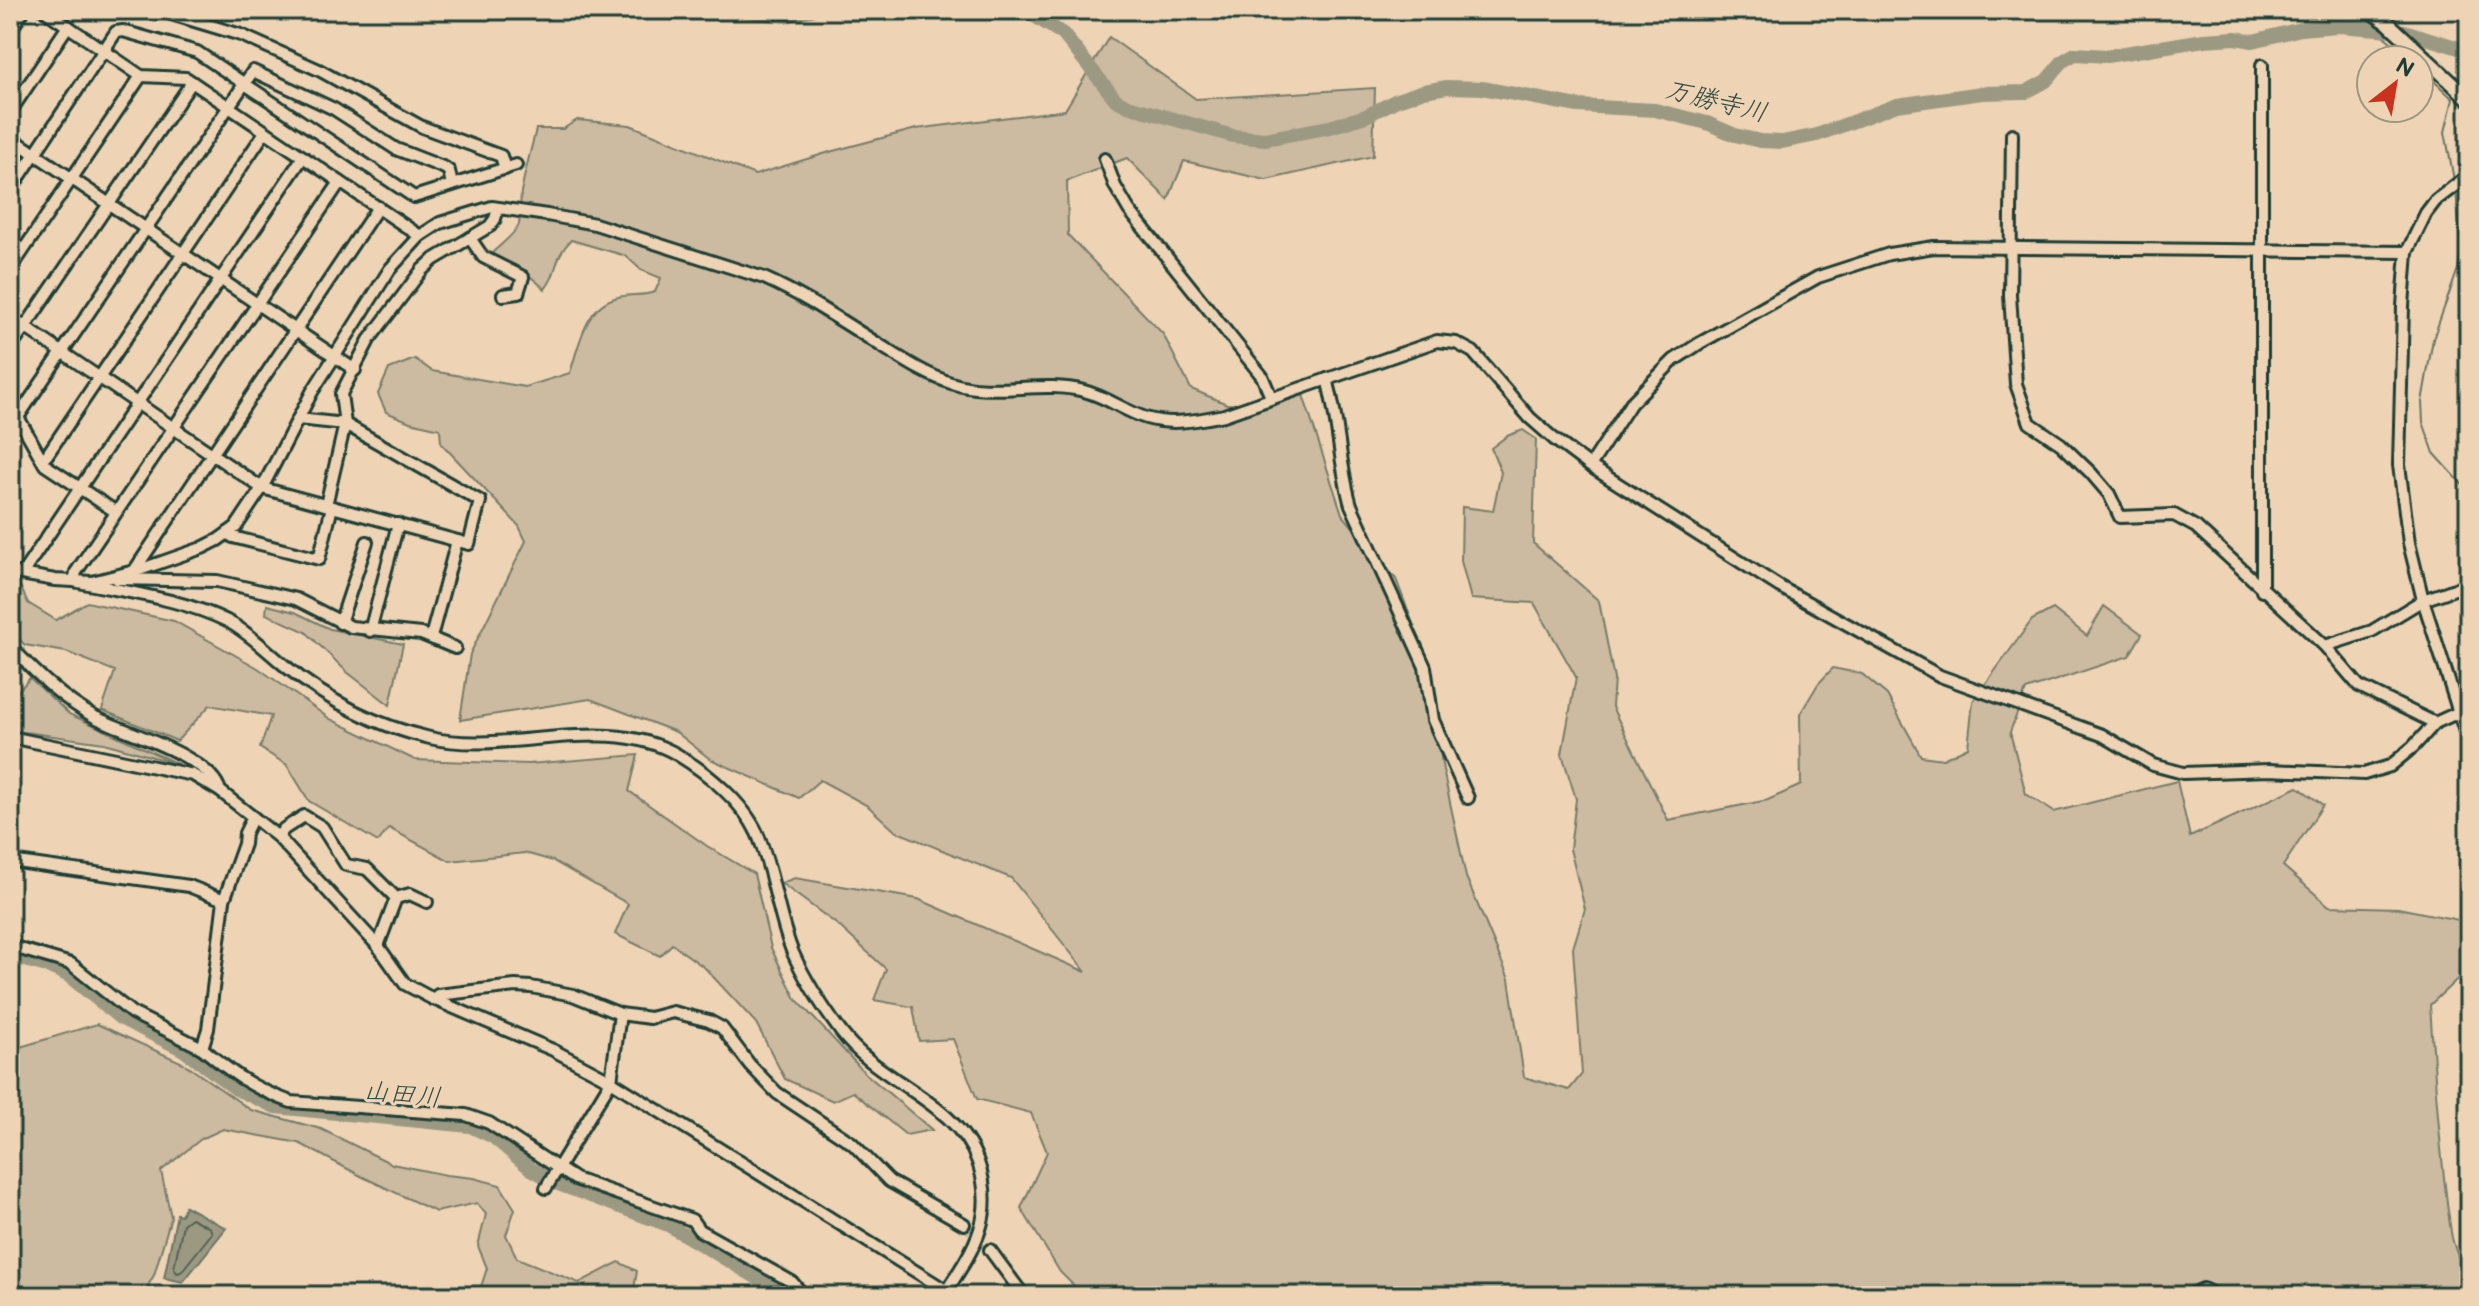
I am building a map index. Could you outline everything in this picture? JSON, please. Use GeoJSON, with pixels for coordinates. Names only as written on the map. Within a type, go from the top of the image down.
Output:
{"type":"FeatureCollection","features":[{"type":"Feature","properties":{"kind":"main road"},"geometry":{"type":"LineString","coordinates":[[2369,10],[2388,23],[2469,99]]}},
{"type":"Feature","properties":{"kind":"street"},"geometry":{"type":"LineString","coordinates":[[10,31],[24,10]]}},
{"type":"Feature","properties":{"kind":"street"},"geometry":{"type":"LineString","coordinates":[[44,10],[141,76],[186,78],[420,236]]}},
{"type":"Feature","properties":{"kind":"street"},"geometry":{"type":"LineString","coordinates":[[56,18],[61,12],[69,10]]}},
{"type":"Feature","properties":{"kind":"street"},"geometry":{"type":"LineString","coordinates":[[10,191],[116,32],[123,31],[197,52],[414,197],[510,167],[501,156],[422,127],[319,70],[225,29],[158,10]]}},
{"type":"Feature","properties":{"kind":"street"},"geometry":{"type":"LineString","coordinates":[[10,112],[68,26]]}},
{"type":"Feature","properties":{"kind":"street"},"geometry":{"type":"LineString","coordinates":[[2262,65],[2262,591]]}},
{"type":"Feature","properties":{"kind":"street"},"geometry":{"type":"LineString","coordinates":[[18,417],[253,71],[334,109],[396,149],[445,168],[449,171],[452,185]]}},
{"type":"Feature","properties":{"kind":"street"},"geometry":{"type":"LineString","coordinates":[[10,270],[141,76]]}},
{"type":"Feature","properties":{"kind":"street"},"geometry":{"type":"LineString","coordinates":[[10,349],[192,82]]}},
{"type":"Feature","properties":{"kind":"street"},"geometry":{"type":"LineString","coordinates":[[42,459],[265,132]]}},
{"type":"Feature","properties":{"kind":"street"},"geometry":{"type":"LineString","coordinates":[[2012,134],[2013,358],[2016,384],[2030,423],[2061,444],[2091,473],[2109,494],[2120,517],[2174,515],[2196,527],[2325,646],[2359,686],[2435,723]]}},
{"type":"Feature","properties":{"kind":"street"},"geometry":{"type":"LineString","coordinates":[[10,137],[355,370]]}},
{"type":"Feature","properties":{"kind":"street"},"geometry":{"type":"LineString","coordinates":[[22,574],[303,157]]}},
{"type":"Feature","properties":{"kind":"street"},"geometry":{"type":"LineString","coordinates":[[1105,159],[1115,186],[1129,210],[1262,376],[1271,397]]}},
{"type":"Feature","properties":{"kind":"street"},"geometry":{"type":"LineString","coordinates":[[2469,175],[2436,200],[2426,213],[2407,252],[2399,465],[2409,543],[2423,600],[2464,713],[2469,744]]}},
{"type":"Feature","properties":{"kind":"street"},"geometry":{"type":"LineString","coordinates":[[74,581],[76,572],[116,512],[340,182]]}},
{"type":"Feature","properties":{"kind":"street"},"geometry":{"type":"LineString","coordinates":[[134,571],[378,207]]}},
{"type":"Feature","properties":{"kind":"street"},"geometry":{"type":"LineString","coordinates":[[228,533],[233,537],[319,559],[345,424],[341,394],[369,340],[422,270],[433,260],[490,226],[498,208]]}},
{"type":"Feature","properties":{"kind":"street"},"geometry":{"type":"LineString","coordinates":[[74,581],[92,582],[134,571],[202,548],[228,533],[252,506],[298,419],[390,269],[420,236],[440,223],[477,210],[498,208],[595,224],[764,278],[791,290],[925,373],[954,384],[1068,388],[1110,399],[1147,419],[1191,422],[1224,415],[1437,341],[1456,343],[1473,352],[1530,418],[1590,466],[1780,587],[1940,676],[2102,735],[2153,765],[2183,773],[2269,770],[2364,774],[2390,766],[2435,723],[2464,713]]}},
{"type":"Feature","properties":{"kind":"street"},"geometry":{"type":"LineString","coordinates":[[470,238],[483,257],[523,277],[518,293],[503,295]]}},
{"type":"Feature","properties":{"kind":"street"},"geometry":{"type":"LineString","coordinates":[[1590,466],[1631,403],[1674,360],[1818,277],[1889,254],[1934,247],[2407,252]]}},
{"type":"Feature","properties":{"kind":"street"},"geometry":{"type":"LineString","coordinates":[[10,317],[262,488],[469,544],[480,501],[345,424],[298,419]]}},
{"type":"Feature","properties":{"kind":"street"},"geometry":{"type":"LineString","coordinates":[[1327,379],[1335,406],[1345,484],[1351,505],[1425,667],[1433,720],[1468,798]]}},
{"type":"Feature","properties":{"kind":"street"},"geometry":{"type":"LineString","coordinates":[[10,403],[45,465],[116,512]]}},
{"type":"Feature","properties":{"kind":"street"},"geometry":{"type":"LineString","coordinates":[[370,631],[398,524]]}},
{"type":"Feature","properties":{"kind":"street"},"geometry":{"type":"LineString","coordinates":[[431,637],[457,541]]}},
{"type":"Feature","properties":{"kind":"street"},"geometry":{"type":"LineString","coordinates":[[340,623],[367,542]]}},
{"type":"Feature","properties":{"kind":"street"},"geometry":{"type":"LineString","coordinates":[[10,572],[74,581],[191,606],[229,622],[286,667],[351,711],[394,729],[435,739],[473,743],[603,737],[640,741],[673,752],[706,773],[756,831],[794,956],[843,1035],[889,1077],[939,1109],[960,1131],[977,1159],[986,1193],[984,1222],[948,1294],[611,1081],[553,1050],[405,984],[378,946],[278,837],[220,791],[193,775],[10,737]]}},
{"type":"Feature","properties":{"kind":"street"},"geometry":{"type":"LineString","coordinates":[[107,579],[217,581],[296,599],[340,623],[370,631],[421,634],[455,648]]}},
{"type":"Feature","properties":{"kind":"street"},"geometry":{"type":"LineString","coordinates":[[2325,646],[2372,631],[2423,600],[2469,584]]}},
{"type":"Feature","properties":{"kind":"street"},"geometry":{"type":"LineString","coordinates":[[10,646],[54,689],[96,717],[198,764],[217,780],[220,791]]}},
{"type":"Feature","properties":{"kind":"street"},"geometry":{"type":"LineString","coordinates":[[278,837],[284,829],[304,816],[322,827],[346,865],[367,869],[396,898]]}},
{"type":"Feature","properties":{"kind":"street"},"geometry":{"type":"LineString","coordinates":[[202,1048],[208,1029],[224,900],[253,817]]}},
{"type":"Feature","properties":{"kind":"street"},"geometry":{"type":"LineString","coordinates":[[10,861],[189,886],[224,900]]}},
{"type":"Feature","properties":{"kind":"street"},"geometry":{"type":"LineString","coordinates":[[396,898],[410,894],[427,902]]}},
{"type":"Feature","properties":{"kind":"street"},"geometry":{"type":"LineString","coordinates":[[378,946],[396,898]]}},
{"type":"Feature","properties":{"kind":"street"},"geometry":{"type":"LineString","coordinates":[[10,946],[71,964],[132,1013],[202,1048],[243,1081],[263,1092],[291,1102],[466,1115],[489,1123],[575,1179],[692,1220],[699,1230],[792,1282],[804,1296]]}},
{"type":"Feature","properties":{"kind":"street"},"geometry":{"type":"LineString","coordinates":[[433,999],[438,995],[531,987],[573,995],[620,1014],[650,1018],[673,1012],[709,1021],[722,1028],[750,1065],[777,1093],[852,1143],[889,1181],[964,1224]]}},
{"type":"Feature","properties":{"kind":"street"},"geometry":{"type":"LineString","coordinates":[[546,1188],[611,1081],[620,1014]]}},
{"type":"Feature","properties":{"kind":"street"},"geometry":{"type":"LineString","coordinates":[[990,1250],[1024,1296]]}},
{"type":"Feature","properties":{"kind":"street"},"geometry":{"type":"LineString","coordinates":[[2187,1296],[2203,1289],[2217,1296]]}},
{"type":"Feature","properties":{"kind":"shaded area"},"geometry":{"type":"Polygon","coordinates":[[[1109,37],[1196,99],[1375,88],[1373,156],[1266,180],[1184,161],[1168,200],[1127,158],[1067,181],[1068,235],[1163,334],[1191,389],[1227,404],[1267,408],[1303,395],[1342,514],[1396,579],[1429,666],[1442,765],[1466,877],[1509,979],[1524,1077],[1569,1090],[1582,1074],[1573,948],[1585,909],[1570,849],[1576,799],[1562,754],[1576,677],[1534,603],[1471,599],[1461,561],[1462,507],[1493,511],[1501,472],[1491,448],[1507,436],[1523,430],[1536,439],[1533,543],[1599,601],[1614,679],[1612,707],[1668,820],[1768,800],[1801,785],[1800,714],[1818,684],[1833,668],[1862,674],[1887,695],[1921,756],[1943,759],[1968,747],[1973,701],[2032,620],[2053,609],[2087,636],[2104,606],[2142,634],[2129,656],[2026,690],[2010,732],[2026,794],[2054,812],[2177,781],[2190,837],[2298,787],[2323,805],[2283,866],[2329,906],[2398,908],[2469,922],[2469,968],[2430,1005],[2447,1204],[2453,1241],[2467,1279],[2469,1296],[1084,1296],[1060,1272],[1021,1208],[1047,1152],[1031,1113],[977,1099],[953,1039],[919,1041],[913,1007],[874,1000],[886,969],[839,926],[781,883],[795,878],[918,899],[1086,972],[1011,878],[895,831],[868,806],[820,780],[799,798],[710,759],[676,732],[590,699],[460,720],[470,654],[526,541],[519,526],[441,443],[440,429],[386,412],[378,394],[389,369],[415,359],[432,371],[525,387],[570,373],[584,330],[595,311],[617,297],[655,292],[661,278],[641,270],[626,256],[571,240],[561,253],[545,289],[531,277],[489,256],[518,227],[521,192],[536,129],[563,129],[577,120],[630,125],[755,175],[916,129],[1065,110],[1109,37]]]}},
{"type":"Feature","properties":{"kind":"shaded area"},"geometry":{"type":"Polygon","coordinates":[[[10,581],[18,582],[28,603],[56,620],[87,602],[174,621],[258,668],[330,719],[415,760],[528,764],[638,755],[629,791],[707,846],[754,874],[771,948],[796,999],[865,1073],[932,1130],[906,1135],[853,1092],[833,1101],[785,1079],[756,1023],[705,968],[672,944],[660,956],[615,934],[628,904],[553,861],[525,853],[450,861],[389,828],[378,842],[309,801],[287,765],[260,748],[271,716],[210,705],[177,741],[102,710],[115,671],[66,652],[25,645],[10,630],[10,581]]]}},
{"type":"Feature","properties":{"kind":"shaded area"},"geometry":{"type":"Polygon","coordinates":[[[267,605],[295,612],[330,629],[403,644],[390,705],[347,672],[306,632],[266,614],[267,605]]]}},
{"type":"Feature","properties":{"kind":"shaded area"},"geometry":{"type":"Polygon","coordinates":[[[30,678],[69,714],[178,764],[104,743],[10,730],[10,700],[30,678]]]}},
{"type":"Feature","properties":{"kind":"shaded area"},"geometry":{"type":"Polygon","coordinates":[[[97,1024],[183,1063],[251,1110],[321,1129],[392,1164],[500,1185],[515,1209],[506,1235],[517,1258],[579,1283],[619,1262],[637,1271],[634,1289],[619,1296],[479,1293],[487,1268],[478,1246],[486,1214],[477,1203],[436,1212],[299,1143],[223,1129],[201,1139],[161,1171],[171,1217],[154,1275],[142,1296],[10,1296],[10,1050],[97,1024]]]}},
{"type":"Feature","properties":{"kind":"water"},"geometry":{"type":"Polygon","coordinates":[[[185,1206],[226,1228],[183,1282],[164,1278],[177,1214],[181,1215],[185,1206]]]}},
{"type":"Feature","properties":{"kind":"waterway","name":"万勝寺川"},"geometry":{"type":"LineString","coordinates":[[731,10],[786,16],[811,10]]}},
{"type":"Feature","properties":{"kind":"waterway","name":"万勝寺川"},"geometry":{"type":"LineString","coordinates":[[1025,10],[1063,34],[1116,100],[1233,136],[1265,139],[1330,127],[1366,116],[1397,100],[1447,87],[1482,88],[1578,106],[1655,110],[1707,123],[1735,135],[1782,142],[1817,135],[1897,105],[1982,93],[2026,92],[2046,81],[2063,61],[2075,54],[2107,56],[2204,40],[2235,38],[2253,41],[2301,29],[2338,26],[2404,31],[2462,49],[2469,43]]}},
{"type":"Feature","properties":{"kind":"waterway"},"geometry":{"type":"LineString","coordinates":[[2378,31],[2393,44]]}},
{"type":"Feature","properties":{"kind":"waterway"},"geometry":{"type":"LineString","coordinates":[[2435,82],[2453,99],[2445,132],[2454,180]]}},
{"type":"Feature","properties":{"kind":"waterway"},"geometry":{"type":"LineString","coordinates":[[2456,190],[2461,251],[2458,269],[2433,339],[2422,402],[2423,422],[2434,453],[2469,492]]}},
{"type":"Feature","properties":{"kind":"waterway","name":"山田川"},"geometry":{"type":"LineString","coordinates":[[10,956],[47,966],[69,976],[120,1018],[182,1049],[236,1089],[275,1107],[470,1126],[493,1137],[531,1169],[558,1184],[668,1225],[788,1296]]}},
{"type":"Feature","properties":{"kind":"tunnel"},"geometry":{"type":"LineString","coordinates":[[964,1224],[990,1250]]}}]}
